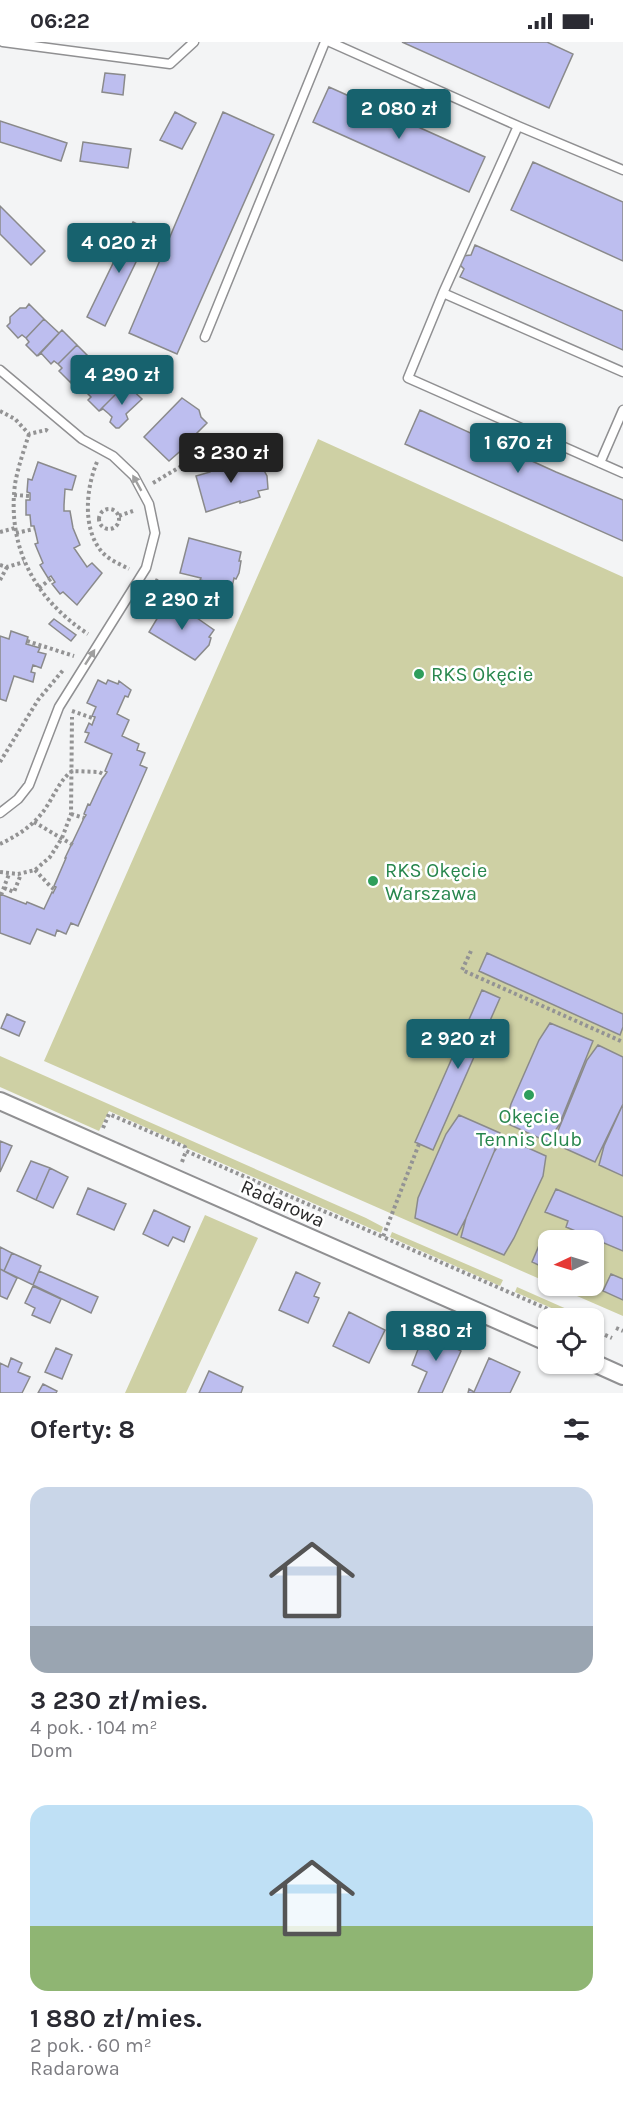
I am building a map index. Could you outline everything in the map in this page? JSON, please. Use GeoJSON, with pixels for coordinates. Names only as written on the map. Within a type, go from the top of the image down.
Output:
{"type":"FeatureCollection","features":[{"type":"Feature","properties":{"kind":"street","name":"Radarowa"},"geometry":{"type":"LineString","coordinates":[[0,1101],[538,1338]]}},
{"type":"Feature","properties":{"kind":"street"},"geometry":{"type":"LineString","coordinates":[[604,1367],[623,1376]]}},
{"type":"Feature","properties":{"kind":"lane"},"geometry":{"type":"LineString","coordinates":[[3,42],[170,64],[194,42]]}},
{"type":"Feature","properties":{"kind":"lane"},"geometry":{"type":"LineString","coordinates":[[205,337],[328,42],[623,170]]}},
{"type":"Feature","properties":{"kind":"lane"},"geometry":{"type":"LineString","coordinates":[[518,126],[443,293],[408,378],[623,473]]}},
{"type":"Feature","properties":{"kind":"lane"},"geometry":{"type":"LineString","coordinates":[[443,293],[623,372]]}},
{"type":"Feature","properties":{"kind":"lane"},"geometry":{"type":"LineString","coordinates":[[0,369],[82,439],[113,456],[134,476],[149,504],[155,533],[146,568],[59,707],[29,785],[18,799],[0,813]]}},
{"type":"Feature","properties":{"kind":"lane"},"geometry":{"type":"LineString","coordinates":[[600,463],[623,410]]}},
{"type":"Feature","properties":{"kind":"path"},"geometry":{"type":"LineString","coordinates":[[0,411],[15,418],[29,434]]}},
{"type":"Feature","properties":{"kind":"path"},"geometry":{"type":"LineString","coordinates":[[29,434],[46,430],[54,436]]}},
{"type":"Feature","properties":{"kind":"path"},"geometry":{"type":"LineString","coordinates":[[29,434],[14,495],[16,530],[24,562],[55,609],[88,634]]}},
{"type":"Feature","properties":{"kind":"path"},"geometry":{"type":"LineString","coordinates":[[190,443],[200,455]]}},
{"type":"Feature","properties":{"kind":"path"},"geometry":{"type":"LineString","coordinates":[[145,476],[150,485],[200,455],[220,456],[221,462]]}},
{"type":"Feature","properties":{"kind":"path"},"geometry":{"type":"LineString","coordinates":[[89,457],[106,469]]}},
{"type":"Feature","properties":{"kind":"path"},"geometry":{"type":"LineString","coordinates":[[97,462],[92,473],[90,487],[89,524],[93,539],[102,552],[115,562],[130,569]]}},
{"type":"Feature","properties":{"kind":"path"},"geometry":{"type":"LineString","coordinates":[[14,495],[30,496]]}},
{"type":"Feature","properties":{"kind":"path"},"geometry":{"type":"LineString","coordinates":[[131,504],[136,521]]}},
{"type":"Feature","properties":{"kind":"path"},"geometry":{"type":"LineString","coordinates":[[110,508],[119,516],[115,527],[108,528],[100,521],[100,515],[104,510],[110,508]]}},
{"type":"Feature","properties":{"kind":"path"},"geometry":{"type":"LineString","coordinates":[[119,516],[134,511]]}},
{"type":"Feature","properties":{"kind":"path"},"geometry":{"type":"LineString","coordinates":[[89,524],[100,521]]}},
{"type":"Feature","properties":{"kind":"path"},"geometry":{"type":"LineString","coordinates":[[1,530],[34,529]]}},
{"type":"Feature","properties":{"kind":"path"},"geometry":{"type":"LineString","coordinates":[[124,578],[134,559]]}},
{"type":"Feature","properties":{"kind":"path"},"geometry":{"type":"LineString","coordinates":[[0,565],[7,567],[24,562]]}},
{"type":"Feature","properties":{"kind":"path"},"geometry":{"type":"LineString","coordinates":[[0,580],[7,567]]}},
{"type":"Feature","properties":{"kind":"path"},"geometry":{"type":"LineString","coordinates":[[39,588],[52,578]]}},
{"type":"Feature","properties":{"kind":"path"},"geometry":{"type":"LineString","coordinates":[[150,578],[199,598]]}},
{"type":"Feature","properties":{"kind":"path"},"geometry":{"type":"LineString","coordinates":[[191,614],[205,582]]}},
{"type":"Feature","properties":{"kind":"path"},"geometry":{"type":"LineString","coordinates":[[84,641],[94,625]]}},
{"type":"Feature","properties":{"kind":"path"},"geometry":{"type":"LineString","coordinates":[[27,641],[74,656]]}},
{"type":"Feature","properties":{"kind":"path"},"geometry":{"type":"LineString","coordinates":[[0,762],[38,700],[79,649]]}},
{"type":"Feature","properties":{"kind":"path"},"geometry":{"type":"LineString","coordinates":[[0,872],[21,874],[35,870],[50,856],[62,838],[71,814],[72,711],[75,702]]}},
{"type":"Feature","properties":{"kind":"path"},"geometry":{"type":"LineString","coordinates":[[72,711],[95,719]]}},
{"type":"Feature","properties":{"kind":"path"},"geometry":{"type":"LineString","coordinates":[[0,844],[23,832],[34,822],[44,811],[63,778],[72,771],[99,772],[105,775]]}},
{"type":"Feature","properties":{"kind":"path"},"geometry":{"type":"LineString","coordinates":[[71,814],[84,818]]}},
{"type":"Feature","properties":{"kind":"path"},"geometry":{"type":"LineString","coordinates":[[34,822],[72,845]]}},
{"type":"Feature","properties":{"kind":"path"},"geometry":{"type":"LineString","coordinates":[[35,870],[55,890]]}},
{"type":"Feature","properties":{"kind":"path"},"geometry":{"type":"LineString","coordinates":[[9,874],[2,891],[14,892],[21,874]]}},
{"type":"Feature","properties":{"kind":"path"},"geometry":{"type":"LineString","coordinates":[[471,951],[462,970],[623,1042]]}},
{"type":"Feature","properties":{"kind":"path"},"geometry":{"type":"LineString","coordinates":[[97,1143],[109,1114],[185,1147],[186,1151],[545,1308]]}},
{"type":"Feature","properties":{"kind":"path"},"geometry":{"type":"LineString","coordinates":[[383,1237],[419,1144]]}},
{"type":"Feature","properties":{"kind":"path"},"geometry":{"type":"LineString","coordinates":[[176,1178],[186,1151]]}},
{"type":"Feature","properties":{"kind":"path"},"geometry":{"type":"LineString","coordinates":[[616,1328],[623,1331]]}},
{"type":"Feature","properties":{"kind":"path"},"geometry":{"type":"LineString","coordinates":[[604,1334],[612,1338]]}},
{"type":"Feature","properties":{"kind":"green space","name":"RKS Okęcie Warszawa"},"geometry":{"type":"Polygon","coordinates":[[[318,439],[623,577],[623,1316],[577,1296],[604,1296],[604,1230],[538,1230],[538,1278],[44,1061],[318,439]]]}},
{"type":"Feature","properties":{"kind":"green space"},"geometry":{"type":"Polygon","coordinates":[[[0,1056],[366,1218],[383,1227],[381,1233],[187,1148],[185,1145],[109,1111],[99,1131],[0,1087],[0,1056]]]}},
{"type":"Feature","properties":{"kind":"green space"},"geometry":{"type":"Polygon","coordinates":[[[205,1215],[258,1238],[186,1393],[125,1393],[205,1215]]]}},
{"type":"Feature","properties":{"kind":"green space"},"geometry":{"type":"Polygon","coordinates":[[[392,1232],[503,1280],[500,1286],[390,1237],[392,1232]]]}},
{"type":"Feature","properties":{"kind":"green space"},"geometry":{"type":"Polygon","coordinates":[[[517,1287],[564,1308],[551,1308],[515,1292],[517,1287]]]}},
{"type":"Feature","properties":{"kind":"building"},"geometry":{"type":"Polygon","coordinates":[[[402,42],[547,42],[573,54],[549,108],[402,42]]]}},
{"type":"Feature","properties":{"kind":"building"},"geometry":{"type":"Polygon","coordinates":[[[105,73],[125,75],[123,95],[102,92],[105,73]]]}},
{"type":"Feature","properties":{"kind":"building"},"geometry":{"type":"Polygon","coordinates":[[[329,87],[485,157],[469,192],[313,122],[329,87]]]}},
{"type":"Feature","properties":{"kind":"building"},"geometry":{"type":"Polygon","coordinates":[[[175,112],[196,123],[182,149],[160,140],[175,112]]]}},
{"type":"Feature","properties":{"kind":"building"},"geometry":{"type":"Polygon","coordinates":[[[223,112],[274,135],[177,354],[129,333],[223,112]]]}},
{"type":"Feature","properties":{"kind":"building"},"geometry":{"type":"Polygon","coordinates":[[[0,121],[67,143],[61,161],[0,142],[0,121]]]}},
{"type":"Feature","properties":{"kind":"building"},"geometry":{"type":"Polygon","coordinates":[[[83,142],[131,149],[128,168],[80,161],[83,142]]]}},
{"type":"Feature","properties":{"kind":"building"},"geometry":{"type":"Polygon","coordinates":[[[533,162],[623,202],[623,261],[511,210],[533,162]]]}},
{"type":"Feature","properties":{"kind":"building"},"geometry":{"type":"Polygon","coordinates":[[[0,206],[45,251],[31,265],[0,234],[0,206]]]}},
{"type":"Feature","properties":{"kind":"building"},"geometry":{"type":"Polygon","coordinates":[[[133,222],[151,231],[105,326],[87,317],[133,222]]]}},
{"type":"Feature","properties":{"kind":"building"},"geometry":{"type":"Polygon","coordinates":[[[475,245],[623,311],[623,350],[460,277],[464,269],[460,265],[462,256],[471,255],[475,245]]]}},
{"type":"Feature","properties":{"kind":"building"},"geometry":{"type":"Polygon","coordinates":[[[29,304],[44,319],[26,338],[22,335],[18,338],[7,326],[10,323],[10,317],[29,304]]]}},
{"type":"Feature","properties":{"kind":"building"},"geometry":{"type":"Polygon","coordinates":[[[44,319],[59,333],[62,330],[37,356],[26,345],[29,342],[26,338],[44,319]]]}},
{"type":"Feature","properties":{"kind":"building"},"geometry":{"type":"Polygon","coordinates":[[[62,330],[77,345],[58,364],[54,361],[51,364],[41,353],[38,356],[62,330]]]}},
{"type":"Feature","properties":{"kind":"building"},"geometry":{"type":"Polygon","coordinates":[[[77,345],[92,360],[70,382],[59,371],[62,368],[58,364],[77,345]]]}},
{"type":"Feature","properties":{"kind":"building"},"geometry":{"type":"Polygon","coordinates":[[[92,360],[106,374],[87,393],[84,390],[81,393],[70,382],[92,360]]]}},
{"type":"Feature","properties":{"kind":"building"},"geometry":{"type":"Polygon","coordinates":[[[106,374],[121,388],[126,384],[99,411],[88,400],[91,397],[87,393],[106,374]]]}},
{"type":"Feature","properties":{"kind":"building"},"geometry":{"type":"Polygon","coordinates":[[[126,384],[142,399],[126,414],[128,419],[116,428],[110,422],[112,417],[109,414],[103,409],[99,411],[126,384]]]}},
{"type":"Feature","properties":{"kind":"building"},"geometry":{"type":"Polygon","coordinates":[[[182,398],[199,410],[201,417],[207,423],[192,438],[193,440],[169,461],[144,437],[182,398]]]}},
{"type":"Feature","properties":{"kind":"building"},"geometry":{"type":"Polygon","coordinates":[[[420,410],[623,500],[623,541],[405,444],[420,410]]]}},
{"type":"Feature","properties":{"kind":"building"},"geometry":{"type":"Polygon","coordinates":[[[227,460],[227,464],[236,461],[236,465],[250,461],[252,468],[261,465],[267,476],[268,489],[258,491],[260,497],[206,512],[196,476],[210,472],[209,469],[217,467],[216,463],[227,460]]]}},
{"type":"Feature","properties":{"kind":"building"},"geometry":{"type":"Polygon","coordinates":[[[38,462],[76,476],[72,490],[65,489],[64,511],[70,511],[73,528],[80,545],[74,548],[87,567],[92,563],[102,573],[77,605],[63,592],[60,594],[52,584],[55,582],[51,576],[48,578],[40,565],[43,563],[35,544],[38,543],[34,526],[31,526],[30,515],[26,515],[26,500],[30,500],[30,493],[27,492],[28,479],[32,480],[38,462]]]}},
{"type":"Feature","properties":{"kind":"building"},"geometry":{"type":"Polygon","coordinates":[[[189,538],[241,552],[239,573],[236,579],[234,578],[232,587],[180,573],[189,538]]]}},
{"type":"Feature","properties":{"kind":"building"},"geometry":{"type":"Polygon","coordinates":[[[167,602],[186,613],[187,611],[214,630],[209,637],[211,638],[209,645],[195,660],[149,632],[167,602]]]}},
{"type":"Feature","properties":{"kind":"building"},"geometry":{"type":"Polygon","coordinates":[[[54,619],[76,635],[71,641],[49,624],[54,619]]]}},
{"type":"Feature","properties":{"kind":"building"},"geometry":{"type":"Polygon","coordinates":[[[11,631],[28,637],[26,644],[40,648],[38,652],[46,654],[41,668],[33,665],[31,672],[35,673],[33,682],[14,676],[6,701],[0,699],[0,636],[9,639],[11,631]]]}},
{"type":"Feature","properties":{"kind":"building"},"geometry":{"type":"Polygon","coordinates":[[[98,680],[106,684],[108,680],[118,684],[119,681],[131,690],[128,697],[125,696],[117,714],[129,720],[122,736],[139,744],[137,750],[145,753],[140,765],[147,768],[78,926],[71,923],[66,934],[57,930],[55,936],[37,929],[30,944],[0,933],[0,894],[44,909],[56,887],[54,886],[65,858],[86,815],[84,814],[88,804],[90,805],[107,772],[105,771],[112,754],[85,742],[89,733],[85,732],[89,723],[92,725],[95,717],[92,716],[96,707],[87,703],[98,680]]]}},
{"type":"Feature","properties":{"kind":"building"},"geometry":{"type":"Polygon","coordinates":[[[487,953],[623,1014],[623,1027],[620,1035],[479,971],[487,953]]]}},
{"type":"Feature","properties":{"kind":"building"},"geometry":{"type":"Polygon","coordinates":[[[482,990],[500,998],[433,1150],[415,1142],[482,990]]]}},
{"type":"Feature","properties":{"kind":"building"},"geometry":{"type":"Polygon","coordinates":[[[7,1014],[25,1022],[19,1036],[1,1028],[7,1014]]]}},
{"type":"Feature","properties":{"kind":"building"},"geometry":{"type":"Polygon","coordinates":[[[550,1023],[593,1041],[559,1125],[548,1142],[506,1123],[511,1104],[539,1040],[550,1023]]]}},
{"type":"Feature","properties":{"kind":"building"},"geometry":{"type":"Polygon","coordinates":[[[598,1045],[623,1057],[623,1104],[595,1162],[553,1143],[587,1060],[598,1045]]]}},
{"type":"Feature","properties":{"kind":"building"},"geometry":{"type":"Polygon","coordinates":[[[623,1104],[623,1176],[599,1165],[604,1146],[623,1104]]]}},
{"type":"Feature","properties":{"kind":"building"},"geometry":{"type":"Polygon","coordinates":[[[459,1115],[500,1133],[494,1152],[457,1235],[415,1218],[418,1198],[446,1134],[459,1115]]]}},
{"type":"Feature","properties":{"kind":"building"},"geometry":{"type":"Polygon","coordinates":[[[504,1137],[546,1156],[543,1176],[504,1255],[461,1237],[466,1218],[494,1152],[504,1137]]]}},
{"type":"Feature","properties":{"kind":"building"},"geometry":{"type":"Polygon","coordinates":[[[0,1141],[12,1146],[0,1172],[0,1141]]]}},
{"type":"Feature","properties":{"kind":"building"},"geometry":{"type":"Polygon","coordinates":[[[31,1161],[50,1168],[36,1200],[17,1191],[31,1161]]]}},
{"type":"Feature","properties":{"kind":"building"},"geometry":{"type":"Polygon","coordinates":[[[50,1168],[68,1177],[53,1208],[36,1200],[50,1168]]]}},
{"type":"Feature","properties":{"kind":"building"},"geometry":{"type":"Polygon","coordinates":[[[88,1188],[126,1204],[114,1230],[77,1214],[88,1188]]]}},
{"type":"Feature","properties":{"kind":"building"},"geometry":{"type":"Polygon","coordinates":[[[556,1189],[623,1217],[623,1251],[604,1243],[604,1230],[573,1230],[566,1227],[568,1221],[545,1212],[556,1189]]]}},
{"type":"Feature","properties":{"kind":"building"},"geometry":{"type":"Polygon","coordinates":[[[154,1210],[190,1227],[184,1242],[173,1237],[168,1246],[143,1234],[154,1210]]]}},
{"type":"Feature","properties":{"kind":"building"},"geometry":{"type":"Polygon","coordinates":[[[0,1247],[12,1253],[4,1271],[0,1269],[0,1247]]]}},
{"type":"Feature","properties":{"kind":"building"},"geometry":{"type":"Polygon","coordinates":[[[538,1248],[538,1265],[532,1262],[538,1248]]]}},
{"type":"Feature","properties":{"kind":"building"},"geometry":{"type":"Polygon","coordinates":[[[12,1253],[41,1266],[33,1285],[4,1271],[12,1253]]]}},
{"type":"Feature","properties":{"kind":"building"},"geometry":{"type":"Polygon","coordinates":[[[0,1269],[17,1278],[7,1299],[0,1296],[0,1269]]]}},
{"type":"Feature","properties":{"kind":"building"},"geometry":{"type":"Polygon","coordinates":[[[39,1271],[98,1297],[91,1313],[33,1285],[39,1271]]]}},
{"type":"Feature","properties":{"kind":"building"},"geometry":{"type":"Polygon","coordinates":[[[296,1272],[320,1283],[314,1296],[319,1298],[308,1323],[279,1310],[296,1272]]]}},
{"type":"Feature","properties":{"kind":"building"},"geometry":{"type":"Polygon","coordinates":[[[611,1274],[623,1279],[623,1300],[604,1291],[611,1274]]]}},
{"type":"Feature","properties":{"kind":"building"},"geometry":{"type":"Polygon","coordinates":[[[33,1286],[61,1299],[50,1323],[32,1315],[35,1308],[25,1303],[33,1286]]]}},
{"type":"Feature","properties":{"kind":"building"},"geometry":{"type":"Polygon","coordinates":[[[349,1312],[385,1330],[369,1363],[333,1346],[349,1312]]]}},
{"type":"Feature","properties":{"kind":"building"},"geometry":{"type":"Polygon","coordinates":[[[427,1331],[453,1342],[452,1346],[461,1351],[442,1393],[418,1393],[427,1372],[412,1365],[427,1331]]]}},
{"type":"Feature","properties":{"kind":"building"},"geometry":{"type":"Polygon","coordinates":[[[56,1348],[72,1355],[62,1379],[45,1372],[56,1348]]]}},
{"type":"Feature","properties":{"kind":"building"},"geometry":{"type":"Polygon","coordinates":[[[11,1358],[22,1363],[18,1372],[30,1377],[22,1393],[0,1393],[0,1363],[8,1367],[11,1358]]]}},
{"type":"Feature","properties":{"kind":"building"},"geometry":{"type":"Polygon","coordinates":[[[489,1358],[520,1372],[510,1393],[468,1393],[469,1389],[474,1392],[489,1358]]]}},
{"type":"Feature","properties":{"kind":"building"},"geometry":{"type":"Polygon","coordinates":[[[209,1371],[243,1387],[241,1393],[199,1393],[209,1371]]]}},
{"type":"Feature","properties":{"kind":"building"},"geometry":{"type":"Polygon","coordinates":[[[43,1384],[57,1391],[56,1393],[38,1393],[43,1384]]]}},
{"type":"Feature","properties":{"kind":"place","name":"RKS Okęcie"},"geometry":{"type":"Point","coordinates":[419,674]}},
{"type":"Feature","properties":{"kind":"place","name":"RKS Okęcie Warszawa"},"geometry":{"type":"Point","coordinates":[373,881]}},
{"type":"Feature","properties":{"kind":"place","name":"Okęcie Tennis Club"},"geometry":{"type":"Point","coordinates":[529,1095]}}]}
